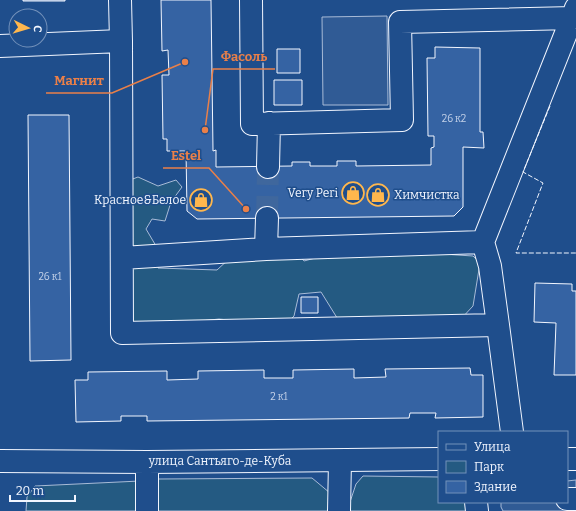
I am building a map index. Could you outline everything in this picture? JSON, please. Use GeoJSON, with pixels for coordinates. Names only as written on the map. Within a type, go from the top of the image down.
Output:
{"type":"FeatureCollection","features":[{"type":"Feature","properties":{"kind":"street"},"geometry":{"type":"LineString","coordinates":[[120,0],[122,333],[498,325]]}},
{"type":"Feature","properties":{"kind":"street"},"geometry":{"type":"LineString","coordinates":[[251,0],[252,124],[402,120],[400,22],[575,13],[483,242],[490,266],[512,431]]}},
{"type":"Feature","properties":{"kind":"street"},"geometry":{"type":"LineString","coordinates":[[0,46],[121,41]]}},
{"type":"Feature","properties":{"kind":"street"},"geometry":{"type":"LineString","coordinates":[[268,167],[269,123]]}},
{"type":"Feature","properties":{"kind":"street"},"geometry":{"type":"LineString","coordinates":[[266,249],[267,218]]}},
{"type":"Feature","properties":{"kind":"street"},"geometry":{"type":"LineString","coordinates":[[122,258],[266,249],[483,242]]}},
{"type":"Feature","properties":{"kind":"street","name":"улица Сантьяго-де-Куба"},"geometry":{"type":"LineString","coordinates":[[0,461],[147,462],[438,459]]}},
{"type":"Feature","properties":{"kind":"street"},"geometry":{"type":"LineString","coordinates":[[339,511],[340,461]]}},
{"type":"Feature","properties":{"kind":"street"},"geometry":{"type":"LineString","coordinates":[[147,462],[147,511]]}},
{"type":"Feature","properties":{"kind":"green space"},"geometry":{"type":"Polygon","coordinates":[[[138,177],[158,186],[176,180],[182,187],[171,202],[165,221],[152,219],[146,229],[159,251],[158,268],[217,270],[230,258],[295,250],[304,261],[319,257],[379,250],[473,256],[480,263],[473,306],[460,320],[339,321],[321,292],[299,294],[294,316],[284,326],[219,319],[146,327],[133,322],[125,182],[138,177]]]}},
{"type":"Feature","properties":{"kind":"green space"},"geometry":{"type":"Polygon","coordinates":[[[363,476],[438,477],[438,503],[469,503],[470,511],[347,511],[356,484],[363,476]]]}},
{"type":"Feature","properties":{"kind":"green space"},"geometry":{"type":"Polygon","coordinates":[[[312,478],[330,493],[333,511],[154,511],[154,482],[159,479],[312,478]]]}},
{"type":"Feature","properties":{"kind":"green space"},"geometry":{"type":"Polygon","coordinates":[[[140,481],[140,511],[26,511],[27,497],[35,486],[140,481]]]}},
{"type":"Feature","properties":{"kind":"shaded area"},"geometry":{"type":"Polygon","coordinates":[[[387,16],[388,105],[323,105],[322,17],[387,16]]]}},
{"type":"Feature","properties":{"kind":"shaded area"},"geometry":{"type":"Polygon","coordinates":[[[576,480],[576,511],[503,511],[501,507],[501,503],[568,503],[568,481],[576,480]]]}},
{"type":"Feature","properties":{"kind":"building"},"geometry":{"type":"Polygon","coordinates":[[[65,0],[65,1],[23,1],[65,0]]]}},
{"type":"Feature","properties":{"kind":"building"},"geometry":{"type":"Polygon","coordinates":[[[161,0],[211,0],[213,151],[216,150],[216,167],[292,166],[292,162],[310,162],[310,166],[337,166],[337,161],[356,161],[356,166],[431,165],[431,148],[434,147],[434,136],[428,136],[427,58],[435,58],[435,47],[480,48],[480,132],[483,132],[484,148],[463,147],[463,207],[454,216],[197,219],[187,211],[186,151],[167,151],[167,139],[163,139],[162,75],[169,75],[168,50],[162,51],[161,0]]]}},
{"type":"Feature","properties":{"kind":"building"},"geometry":{"type":"Polygon","coordinates":[[[277,49],[300,49],[300,73],[277,73],[277,49]]]}},
{"type":"Feature","properties":{"kind":"building"},"geometry":{"type":"Polygon","coordinates":[[[274,80],[302,80],[302,105],[274,105],[274,80]]]}},
{"type":"Feature","properties":{"kind":"building"},"geometry":{"type":"Polygon","coordinates":[[[28,115],[69,115],[71,360],[30,361],[28,115]]]}},
{"type":"Feature","properties":{"kind":"building"},"geometry":{"type":"Polygon","coordinates":[[[535,283],[572,284],[572,291],[576,291],[576,375],[554,375],[556,323],[534,322],[535,283]]]}},
{"type":"Feature","properties":{"kind":"building"},"geometry":{"type":"Polygon","coordinates":[[[301,297],[318,297],[318,313],[301,313],[301,297]]]}},
{"type":"Feature","properties":{"kind":"building"},"geometry":{"type":"Polygon","coordinates":[[[470,368],[471,375],[483,375],[483,417],[435,418],[436,413],[410,413],[409,418],[147,421],[147,416],[121,416],[121,421],[76,422],[75,380],[88,380],[88,372],[167,371],[167,380],[198,379],[198,371],[264,370],[264,378],[293,378],[293,370],[354,369],[354,378],[386,377],[385,369],[470,368]]]}},
{"type":"Feature","properties":{"kind":"tunnel"},"geometry":{"type":"LineString","coordinates":[[267,218],[268,167]]}},
{"type":"Feature","properties":{"kind":"fence"},"geometry":{"type":"LineString","coordinates":[[550,106],[523,172],[543,183],[516,253],[576,253]]}},
{"type":"Feature","properties":{"kind":"place","name":"Магнит"},"geometry":{"type":"Point","coordinates":[185,62]}},
{"type":"Feature","properties":{"kind":"place","name":"Фасоль"},"geometry":{"type":"Point","coordinates":[205,130]}},
{"type":"Feature","properties":{"kind":"place","name":"Very Peri"},"geometry":{"type":"Point","coordinates":[353,193]}},
{"type":"Feature","properties":{"kind":"place","name":"Химчистка"},"geometry":{"type":"Point","coordinates":[378,195]}},
{"type":"Feature","properties":{"kind":"place","name":"Красное&Белое"},"geometry":{"type":"Point","coordinates":[201,200]}},
{"type":"Feature","properties":{"kind":"place","name":"Estel"},"geometry":{"type":"Point","coordinates":[246,209]}}]}
